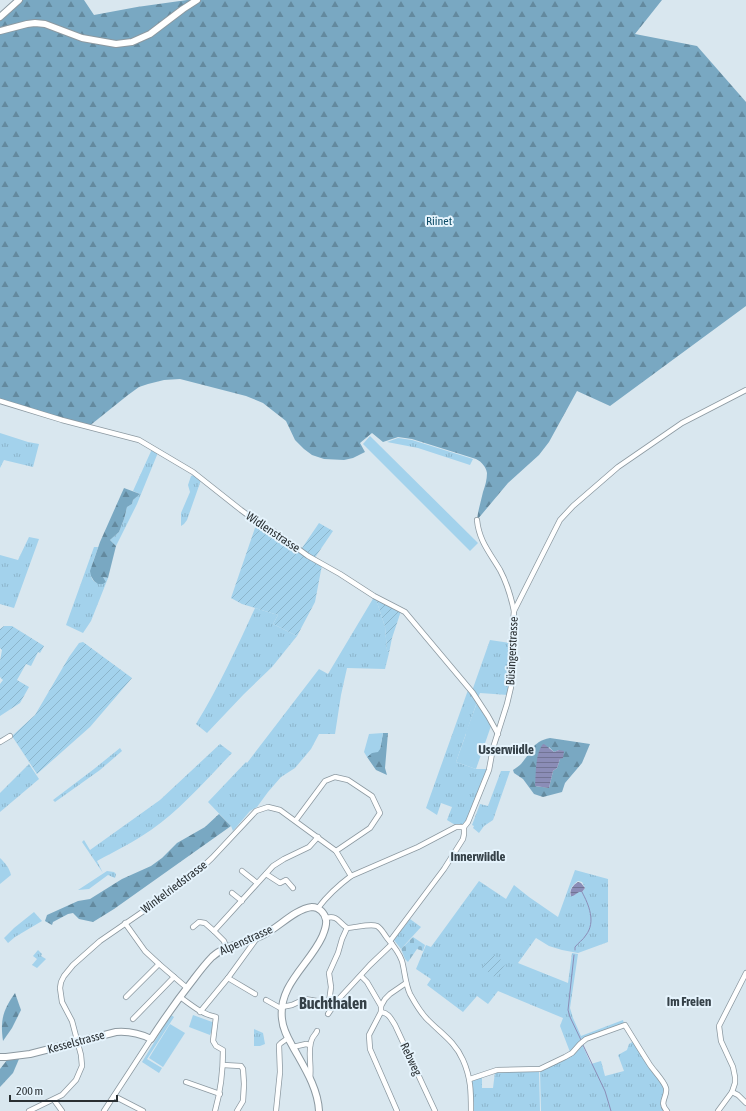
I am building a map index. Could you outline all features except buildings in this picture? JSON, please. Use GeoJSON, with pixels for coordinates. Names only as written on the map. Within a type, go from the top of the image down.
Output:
{"type":"FeatureCollection","features":[{"type":"Feature","properties":{"kind":"street"},"geometry":{"type":"LineString","coordinates":[[0,17],[19,0]]}},
{"type":"Feature","properties":{"kind":"street"},"geometry":{"type":"LineString","coordinates":[[0,31],[35,23],[45,24],[82,38],[116,44],[132,42],[150,34],[183,9],[198,0]]}},
{"type":"Feature","properties":{"kind":"street","name":"Büsingerstrasse"},"geometry":{"type":"LineString","coordinates":[[328,1014],[336,1002],[391,942],[444,869],[463,839],[464,827],[468,822],[486,777],[508,704],[511,687],[510,647],[514,611],[560,520],[573,506],[618,467],[676,428],[746,390]]}},
{"type":"Feature","properties":{"kind":"street","name":"Widlenstrasse"},"geometry":{"type":"LineString","coordinates":[[0,401],[62,420],[139,440],[147,444],[193,472],[256,521],[275,532],[308,556],[374,596],[400,608],[409,615],[473,693],[498,734]]}},
{"type":"Feature","properties":{"kind":"street"},"geometry":{"type":"LineString","coordinates":[[477,520],[481,538],[508,586],[514,611]]}},
{"type":"Feature","properties":{"kind":"street"},"geometry":{"type":"LineString","coordinates":[[0,742],[10,736]]}},
{"type":"Feature","properties":{"kind":"street"},"geometry":{"type":"LineString","coordinates":[[296,820],[325,781],[335,777],[348,780],[372,796],[380,813],[374,824],[365,832],[336,851]]}},
{"type":"Feature","properties":{"kind":"street","name":"Winkelriedstrasse"},"geometry":{"type":"LineString","coordinates":[[29,1111],[62,1095],[79,1075],[82,1066],[81,1055],[72,1021],[62,1002],[60,988],[64,976],[73,965],[100,941],[170,893],[195,873],[212,858],[256,811],[268,808],[280,810],[296,820],[336,851],[351,876]]}},
{"type":"Feature","properties":{"kind":"street"},"geometry":{"type":"LineString","coordinates":[[319,1111],[316,1091],[284,1031],[282,1022],[283,999],[289,986],[319,944],[326,926],[326,918],[323,912],[318,908],[343,882],[351,876],[418,847],[456,827],[464,827]]}},
{"type":"Feature","properties":{"kind":"street"},"geometry":{"type":"LineString","coordinates":[[214,931],[278,862],[309,847],[318,837]]}},
{"type":"Feature","properties":{"kind":"street"},"geometry":{"type":"LineString","coordinates":[[242,871],[257,883]]}},
{"type":"Feature","properties":{"kind":"street"},"geometry":{"type":"LineString","coordinates":[[266,874],[280,883],[286,880],[292,888]]}},
{"type":"Feature","properties":{"kind":"street"},"geometry":{"type":"LineString","coordinates":[[232,893],[242,901]]}},
{"type":"Feature","properties":{"kind":"street","name":"Alpenstrasse"},"geometry":{"type":"LineString","coordinates":[[104,1111],[180,997],[212,957],[226,947],[257,938],[291,916],[306,909],[314,907],[318,908]]}},
{"type":"Feature","properties":{"kind":"street"},"geometry":{"type":"LineString","coordinates":[[326,918],[331,916],[335,917],[347,928],[375,926],[380,929],[391,942],[398,952],[406,983],[414,1002],[428,1020],[455,1045],[463,1059],[470,1079],[471,1111]]}},
{"type":"Feature","properties":{"kind":"street"},"geometry":{"type":"LineString","coordinates":[[194,927],[199,922],[205,923],[224,941],[226,947]]}},
{"type":"Feature","properties":{"kind":"street"},"geometry":{"type":"LineString","coordinates":[[126,923],[145,950],[158,964],[187,988]]}},
{"type":"Feature","properties":{"kind":"street"},"geometry":{"type":"LineString","coordinates":[[329,1002],[331,987],[329,973],[347,928]]}},
{"type":"Feature","properties":{"kind":"street"},"geometry":{"type":"LineString","coordinates":[[200,1012],[228,978],[257,938]]}},
{"type":"Feature","properties":{"kind":"street"},"geometry":{"type":"LineString","coordinates":[[126,998],[158,964]]}},
{"type":"Feature","properties":{"kind":"street"},"geometry":{"type":"LineString","coordinates":[[718,1111],[732,1092],[735,1083],[733,1067],[721,1041],[719,1026],[746,973]]}},
{"type":"Feature","properties":{"kind":"street","name":"Rebweg"},"geometry":{"type":"LineString","coordinates":[[361,976],[381,1009],[389,1016],[395,1025],[435,1111]]}},
{"type":"Feature","properties":{"kind":"street"},"geometry":{"type":"LineString","coordinates":[[133,1019],[174,977]]}},
{"type":"Feature","properties":{"kind":"street"},"geometry":{"type":"LineString","coordinates":[[228,978],[256,994]]}},
{"type":"Feature","properties":{"kind":"street"},"geometry":{"type":"LineString","coordinates":[[397,1111],[370,1050],[369,1035],[390,994],[406,983]]}},
{"type":"Feature","properties":{"kind":"street"},"geometry":{"type":"LineString","coordinates":[[180,997],[200,1012],[208,1016],[216,1017],[213,1041],[216,1046],[223,1050],[223,1065],[220,1094],[215,1111]]}},
{"type":"Feature","properties":{"kind":"street"},"geometry":{"type":"LineString","coordinates":[[266,1000],[282,1008],[306,1000],[336,1002]]}},
{"type":"Feature","properties":{"kind":"street"},"geometry":{"type":"LineString","coordinates":[[470,1079],[497,1070],[540,1069],[572,1053],[586,1039],[625,1025],[650,1066],[664,1084],[666,1090],[663,1105],[667,1111]]}},
{"type":"Feature","properties":{"kind":"street","name":"Kesselstrasse"},"geometry":{"type":"LineString","coordinates":[[0,1057],[30,1054],[116,1032],[128,1031],[141,1034],[151,1039]]}},
{"type":"Feature","properties":{"kind":"street"},"geometry":{"type":"LineString","coordinates":[[310,1079],[310,1045],[317,1031]]}},
{"type":"Feature","properties":{"kind":"street"},"geometry":{"type":"LineString","coordinates":[[276,1111],[280,1072],[279,1045],[288,1038]]}},
{"type":"Feature","properties":{"kind":"street"},"geometry":{"type":"LineString","coordinates":[[293,1047],[306,1044],[310,1045]]}},
{"type":"Feature","properties":{"kind":"street"},"geometry":{"type":"LineString","coordinates":[[223,1065],[241,1066],[243,1069],[244,1084],[242,1101],[237,1111]]}},
{"type":"Feature","properties":{"kind":"street"},"geometry":{"type":"LineString","coordinates":[[186,1082],[220,1094]]}},
{"type":"Feature","properties":{"kind":"street"},"geometry":{"type":"LineString","coordinates":[[732,1092],[738,1095],[746,1103]]}},
{"type":"Feature","properties":{"kind":"street"},"geometry":{"type":"LineString","coordinates":[[114,1096],[143,1111]]}},
{"type":"Feature","properties":{"kind":"street"},"geometry":{"type":"LineString","coordinates":[[54,1100],[62,1111]]}},
{"type":"Feature","properties":{"kind":"green space","name":"Riinet"},"geometry":{"type":"Polygon","coordinates":[[[21,0],[84,0],[94,15],[187,0],[662,0],[635,34],[697,46],[746,102],[746,306],[610,406],[577,391],[549,442],[539,455],[508,483],[477,520],[487,473],[483,465],[476,459],[412,439],[398,437],[383,442],[372,433],[360,443],[365,452],[353,458],[344,460],[324,459],[312,455],[304,449],[295,440],[286,421],[263,403],[246,396],[180,379],[164,380],[139,387],[88,427],[0,401],[0,19],[21,0]]]}},
{"type":"Feature","properties":{"kind":"green space"},"geometry":{"type":"Polygon","coordinates":[[[0,433],[39,444],[33,467],[4,460],[0,468],[0,433]]]}},
{"type":"Feature","properties":{"kind":"green space"},"geometry":{"type":"Polygon","coordinates":[[[370,436],[478,543],[470,551],[363,444],[370,436]]]}},
{"type":"Feature","properties":{"kind":"green space"},"geometry":{"type":"Polygon","coordinates":[[[398,438],[412,440],[473,459],[470,465],[418,448],[387,442],[398,438]]]}},
{"type":"Feature","properties":{"kind":"green space"},"geometry":{"type":"Polygon","coordinates":[[[152,449],[157,452],[157,455],[137,504],[116,546],[110,540],[119,532],[127,507],[132,504],[133,500],[140,494],[133,491],[152,449]]]}},
{"type":"Feature","properties":{"kind":"green space"},"geometry":{"type":"Polygon","coordinates":[[[194,475],[201,480],[187,520],[181,526],[181,513],[190,492],[188,485],[191,476],[194,475]]]}},
{"type":"Feature","properties":{"kind":"green space"},"geometry":{"type":"Polygon","coordinates":[[[124,488],[140,494],[133,500],[132,504],[127,507],[119,532],[110,540],[116,546],[108,578],[103,577],[106,582],[103,584],[98,584],[94,581],[90,571],[100,542],[124,488]]]}},
{"type":"Feature","properties":{"kind":"green space"},"geometry":{"type":"Polygon","coordinates":[[[257,522],[322,565],[315,602],[297,636],[273,624],[278,615],[242,604],[231,598],[257,522]]]}},
{"type":"Feature","properties":{"kind":"green space"},"geometry":{"type":"Polygon","coordinates":[[[319,523],[333,531],[314,559],[300,551],[319,523]]]}},
{"type":"Feature","properties":{"kind":"green space"},"geometry":{"type":"Polygon","coordinates":[[[29,537],[39,539],[14,608],[0,604],[0,555],[18,560],[29,537]]]}},
{"type":"Feature","properties":{"kind":"green space"},"geometry":{"type":"Polygon","coordinates":[[[94,547],[98,547],[92,566],[91,577],[100,584],[106,582],[103,577],[108,578],[91,621],[83,633],[66,625],[94,547]]]}},
{"type":"Feature","properties":{"kind":"green space"},"geometry":{"type":"Polygon","coordinates":[[[374,597],[385,627],[387,650],[389,653],[385,669],[347,668],[335,734],[319,734],[311,749],[295,768],[281,777],[257,807],[250,811],[233,831],[231,826],[208,802],[246,762],[247,763],[319,669],[328,674],[374,597]]]}},
{"type":"Feature","properties":{"kind":"green space"},"geometry":{"type":"Polygon","coordinates":[[[376,599],[401,611],[392,638],[389,653],[387,650],[385,627],[376,599]]]}},
{"type":"Feature","properties":{"kind":"green space"},"geometry":{"type":"Polygon","coordinates":[[[255,608],[278,615],[273,624],[297,636],[272,667],[207,733],[196,724],[220,681],[255,608]]]}},
{"type":"Feature","properties":{"kind":"green space"},"geometry":{"type":"Polygon","coordinates":[[[4,626],[12,626],[44,646],[40,653],[38,652],[31,666],[26,664],[17,680],[29,687],[20,703],[0,716],[0,684],[3,680],[0,677],[2,650],[0,648],[0,629],[4,626]]]}},
{"type":"Feature","properties":{"kind":"green space"},"geometry":{"type":"Polygon","coordinates":[[[490,640],[510,643],[510,687],[508,695],[480,693],[478,698],[472,691],[490,640]]]}},
{"type":"Feature","properties":{"kind":"green space"},"geometry":{"type":"Polygon","coordinates":[[[83,642],[132,678],[90,727],[37,774],[12,736],[35,715],[69,657],[79,643],[83,642]]]}},
{"type":"Feature","properties":{"kind":"green space"},"geometry":{"type":"Polygon","coordinates":[[[468,690],[477,702],[456,762],[476,769],[487,769],[467,820],[460,825],[457,825],[447,820],[452,807],[441,803],[437,815],[426,808],[468,690]]]}},
{"type":"Feature","properties":{"kind":"green space"},"geometry":{"type":"Polygon","coordinates":[[[477,703],[491,726],[476,769],[456,762],[477,703]]]}},
{"type":"Feature","properties":{"kind":"green space"},"geometry":{"type":"Polygon","coordinates":[[[383,733],[388,733],[385,768],[387,775],[376,770],[367,757],[371,753],[380,749],[383,733]]]}},
{"type":"Feature","properties":{"kind":"green space"},"geometry":{"type":"Polygon","coordinates":[[[383,733],[378,752],[372,753],[367,757],[364,752],[369,734],[383,733]]]}},
{"type":"Feature","properties":{"kind":"green space"},"geometry":{"type":"Polygon","coordinates":[[[550,738],[590,744],[582,763],[565,783],[562,792],[543,797],[534,794],[523,779],[514,773],[513,770],[525,760],[535,745],[550,738]],[[549,747],[535,786],[549,788],[553,771],[557,768],[560,759],[559,750],[554,752],[549,747]]]}},
{"type":"Feature","properties":{"kind":"green space"},"geometry":{"type":"Polygon","coordinates":[[[220,744],[232,753],[193,794],[162,822],[138,838],[97,861],[103,873],[82,842],[84,840],[90,850],[160,800],[220,744]]]}},
{"type":"Feature","properties":{"kind":"green space"},"geometry":{"type":"Polygon","coordinates":[[[120,748],[122,751],[100,770],[55,802],[53,800],[94,769],[120,748]]]}},
{"type":"Feature","properties":{"kind":"green space"},"geometry":{"type":"Polygon","coordinates":[[[29,764],[39,779],[0,812],[0,793],[29,764]]]}},
{"type":"Feature","properties":{"kind":"green space"},"geometry":{"type":"Polygon","coordinates":[[[501,771],[510,771],[493,820],[484,826],[479,833],[473,828],[474,826],[472,825],[480,804],[488,806],[501,771]]]}},
{"type":"Feature","properties":{"kind":"green space"},"geometry":{"type":"Polygon","coordinates":[[[219,814],[231,826],[114,909],[93,922],[79,919],[73,913],[53,922],[52,925],[45,921],[47,915],[78,901],[90,899],[122,879],[151,866],[162,858],[177,843],[205,827],[219,814]]]}},
{"type":"Feature","properties":{"kind":"green space"},"geometry":{"type":"Polygon","coordinates":[[[0,858],[8,867],[11,875],[0,884],[0,858]]]}},
{"type":"Feature","properties":{"kind":"green space"},"geometry":{"type":"Polygon","coordinates":[[[575,870],[608,879],[608,942],[578,953],[549,946],[536,938],[518,963],[568,983],[572,953],[578,954],[570,1008],[581,1036],[623,1020],[624,1024],[583,1039],[570,1052],[560,1026],[563,1018],[498,991],[488,1004],[477,996],[463,1012],[427,985],[431,979],[416,969],[426,945],[431,947],[479,881],[506,899],[514,885],[558,917],[575,870]],[[578,881],[573,886],[570,892],[571,896],[578,892],[582,892],[585,888],[582,882],[578,881]]]}},
{"type":"Feature","properties":{"kind":"green space"},"geometry":{"type":"Polygon","coordinates":[[[107,871],[114,872],[116,874],[115,878],[108,875],[89,889],[78,890],[107,871]]]}},
{"type":"Feature","properties":{"kind":"green space"},"geometry":{"type":"Polygon","coordinates":[[[34,912],[42,921],[15,937],[8,943],[4,938],[34,912]]]}},
{"type":"Feature","properties":{"kind":"green space"},"geometry":{"type":"Polygon","coordinates":[[[410,919],[421,927],[401,949],[394,940],[410,919]]]}},
{"type":"Feature","properties":{"kind":"green space"},"geometry":{"type":"Polygon","coordinates":[[[413,937],[425,945],[423,951],[417,949],[408,962],[405,959],[401,949],[413,937]]]}},
{"type":"Feature","properties":{"kind":"green space"},"geometry":{"type":"Polygon","coordinates":[[[38,950],[42,954],[41,956],[46,959],[37,968],[32,965],[37,959],[33,956],[38,950]]]}},
{"type":"Feature","properties":{"kind":"green space"},"geometry":{"type":"Polygon","coordinates":[[[492,954],[506,963],[496,978],[482,968],[492,954]]]}},
{"type":"Feature","properties":{"kind":"green space"},"geometry":{"type":"Polygon","coordinates":[[[15,993],[21,1010],[12,1028],[3,1041],[3,1016],[15,993]]]}},
{"type":"Feature","properties":{"kind":"green space"},"geometry":{"type":"Polygon","coordinates":[[[171,1015],[174,1017],[147,1059],[162,1068],[159,1073],[142,1062],[171,1015]]]}},
{"type":"Feature","properties":{"kind":"green space"},"geometry":{"type":"Polygon","coordinates":[[[193,1015],[215,1023],[210,1035],[189,1027],[193,1015]]]}},
{"type":"Feature","properties":{"kind":"green space"},"geometry":{"type":"Polygon","coordinates":[[[170,1024],[185,1033],[163,1067],[149,1058],[170,1024]]]}},
{"type":"Feature","properties":{"kind":"green space"},"geometry":{"type":"Polygon","coordinates":[[[254,1029],[263,1033],[265,1044],[254,1046],[254,1029]]]}},
{"type":"Feature","properties":{"kind":"green space"},"geometry":{"type":"Polygon","coordinates":[[[634,1041],[664,1087],[665,1111],[541,1111],[540,1070],[564,1059],[582,1044],[591,1064],[601,1061],[605,1076],[624,1071],[618,1055],[627,1050],[629,1044],[634,1041]]]}},
{"type":"Feature","properties":{"kind":"green space"},"geometry":{"type":"Polygon","coordinates":[[[19,1059],[13,1073],[0,1087],[0,1069],[7,1060],[19,1059]]]}},
{"type":"Feature","properties":{"kind":"green space"},"geometry":{"type":"Polygon","coordinates":[[[539,1070],[540,1111],[473,1111],[472,1080],[482,1076],[482,1088],[493,1088],[495,1072],[539,1070]]]}},
{"type":"Feature","properties":{"kind":"shaded area"},"geometry":{"type":"Polygon","coordinates":[[[543,744],[554,752],[559,750],[564,751],[563,758],[560,759],[557,768],[553,771],[549,788],[535,786],[537,759],[540,748],[543,744]]]}},
{"type":"Feature","properties":{"kind":"shaded area"},"geometry":{"type":"Polygon","coordinates":[[[578,882],[585,888],[582,892],[571,896],[572,888],[578,882]]]}},
{"type":"Feature","properties":{"kind":"waterway"},"geometry":{"type":"LineString","coordinates":[[575,950],[575,947],[585,937],[591,925],[589,908],[582,892]]}},
{"type":"Feature","properties":{"kind":"waterway"},"geometry":{"type":"LineString","coordinates":[[574,955],[568,1010],[581,1040]]}},
{"type":"Feature","properties":{"kind":"waterway"},"geometry":{"type":"LineString","coordinates":[[583,1045],[605,1091],[611,1111]]}},
{"type":"Feature","properties":{"kind":"district","name":"Usserwiidle"},"geometry":{"type":"Point","coordinates":[506,749]}},
{"type":"Feature","properties":{"kind":"district","name":"Innerwiidle"},"geometry":{"type":"Point","coordinates":[478,856]}},
{"type":"Feature","properties":{"kind":"district","name":"Im Freien"},"geometry":{"type":"Point","coordinates":[689,1001]}},
{"type":"Feature","properties":{"kind":"district","name":"Buchthalen"},"geometry":{"type":"Point","coordinates":[333,1003]}}]}
